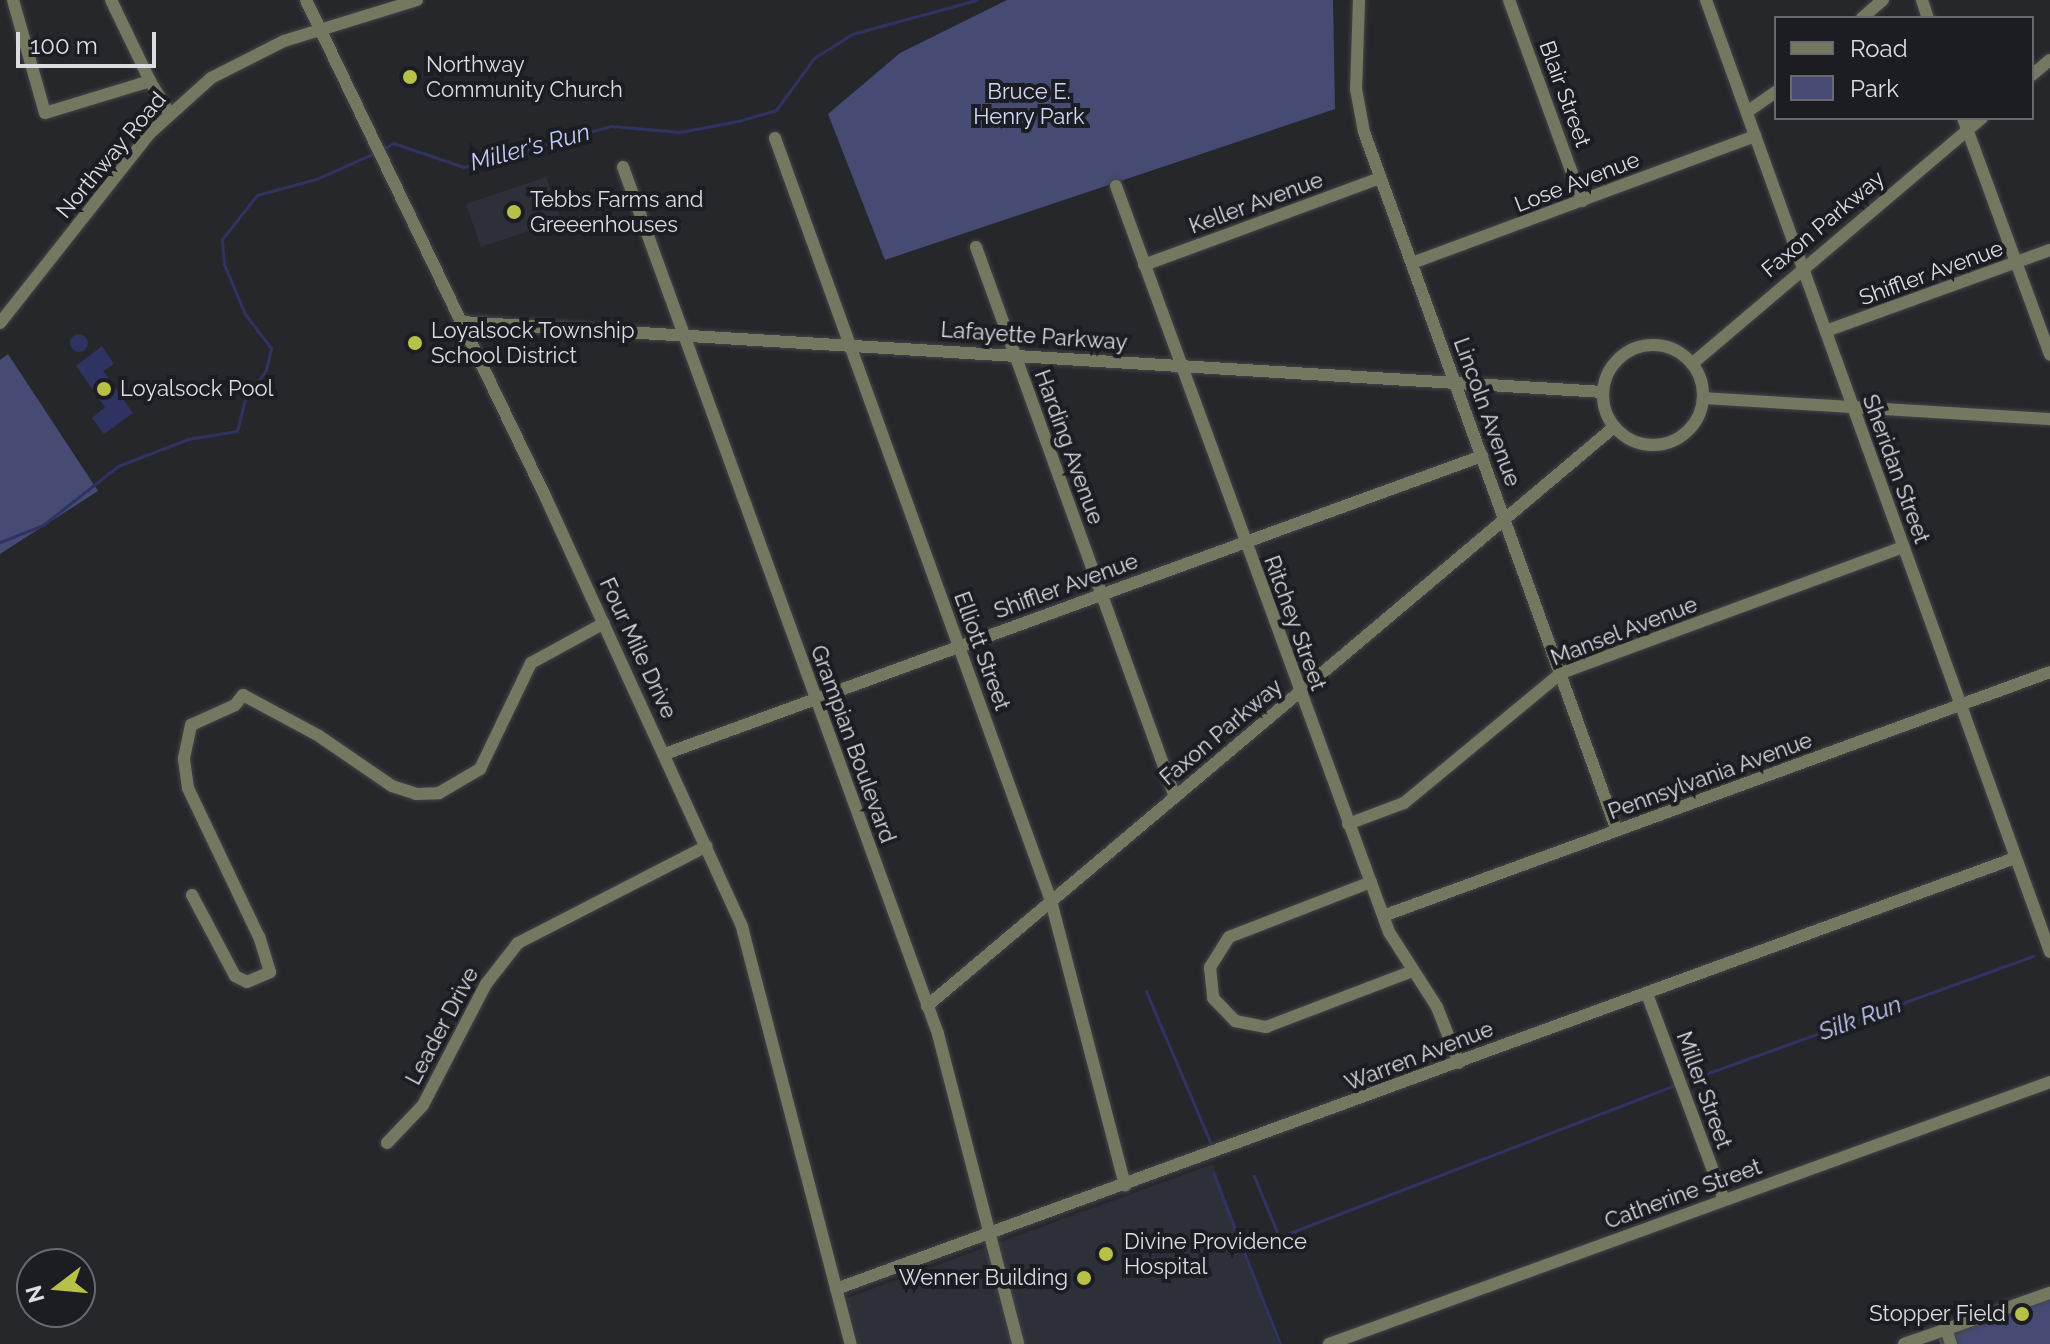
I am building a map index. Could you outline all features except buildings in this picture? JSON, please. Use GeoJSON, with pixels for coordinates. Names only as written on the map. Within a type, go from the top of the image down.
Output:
{"type":"FeatureCollection","features":[{"type":"Feature","properties":{"kind":"street"},"geometry":{"type":"LineString","coordinates":[[13,0],[45,113],[150,81]]}},
{"type":"Feature","properties":{"kind":"street"},"geometry":{"type":"LineString","coordinates":[[111,0],[169,113]]}},
{"type":"Feature","properties":{"kind":"street","name":"Four Mile Drive"},"geometry":{"type":"LineString","coordinates":[[306,0],[604,623],[707,846],[753,959],[851,1344]]}},
{"type":"Feature","properties":{"kind":"street","name":"Northway Road"},"geometry":{"type":"LineString","coordinates":[[0,323],[169,113],[232,65],[318,28],[417,0]]}},
{"type":"Feature","properties":{"kind":"street","name":"Lincoln Avenue"},"geometry":{"type":"LineString","coordinates":[[1359,0],[1357,106],[1617,831]]}},
{"type":"Feature","properties":{"kind":"street","name":"Blair Street"},"geometry":{"type":"LineString","coordinates":[[1509,0],[1582,201]]}},
{"type":"Feature","properties":{"kind":"street","name":"Sheridan Street"},"geometry":{"type":"LineString","coordinates":[[1706,0],[1959,705],[2047,935],[2050,952]]}},
{"type":"Feature","properties":{"kind":"street"},"geometry":{"type":"LineString","coordinates":[[1864,16],[1883,0]]}},
{"type":"Feature","properties":{"kind":"street"},"geometry":{"type":"LineString","coordinates":[[2034,73],[2050,60]]}},
{"type":"Feature","properties":{"kind":"street"},"geometry":{"type":"LineString","coordinates":[[1747,112],[1774,93]]}},
{"type":"Feature","properties":{"kind":"street"},"geometry":{"type":"LineString","coordinates":[[1965,124],[2050,355]]}},
{"type":"Feature","properties":{"kind":"street","name":"Faxon Parkway"},"geometry":{"type":"LineString","coordinates":[[1693,363],[1965,124]]}},
{"type":"Feature","properties":{"kind":"street","name":"Lose Avenue"},"geometry":{"type":"LineString","coordinates":[[1412,263],[1755,136]]}},
{"type":"Feature","properties":{"kind":"street","name":"Elliott Street"},"geometry":{"type":"LineString","coordinates":[[775,138],[1051,901],[1125,1186]]}},
{"type":"Feature","properties":{"kind":"street","name":"Grampian Boulevard"},"geometry":{"type":"LineString","coordinates":[[623,167],[927,1006],[1018,1344]]}},
{"type":"Feature","properties":{"kind":"street","name":"Keller Avenue"},"geometry":{"type":"LineString","coordinates":[[1144,265],[1381,178]]}},
{"type":"Feature","properties":{"kind":"street","name":"Ritchey Street"},"geometry":{"type":"LineString","coordinates":[[1116,186],[1383,916],[1437,1007],[1459,1063]]}},
{"type":"Feature","properties":{"kind":"street","name":"Harding Avenue"},"geometry":{"type":"LineString","coordinates":[[976,247],[1175,797]]}},
{"type":"Feature","properties":{"kind":"street","name":"Shiffler Avenue"},"geometry":{"type":"LineString","coordinates":[[1826,331],[2050,250]]}},
{"type":"Feature","properties":{"kind":"street","name":"Lafayette Parkway"},"geometry":{"type":"LineString","coordinates":[[462,322],[1603,392]]}},
{"type":"Feature","properties":{"kind":"street"},"geometry":{"type":"LineString","coordinates":[[1666,346],[1693,363],[1703,398],[1691,427],[1664,444],[1640,444],[1614,427],[1603,392],[1612,366],[1638,347],[1666,346]]}},
{"type":"Feature","properties":{"kind":"street"},"geometry":{"type":"LineString","coordinates":[[1703,398],[2050,419]]}},
{"type":"Feature","properties":{"kind":"street","name":"Faxon Parkway"},"geometry":{"type":"LineString","coordinates":[[927,1006],[1614,427]]}},
{"type":"Feature","properties":{"kind":"street","name":"Shiffler Avenue"},"geometry":{"type":"LineString","coordinates":[[665,754],[1482,456]]}},
{"type":"Feature","properties":{"kind":"street","name":"Mansel Avenue"},"geometry":{"type":"LineString","coordinates":[[1348,824],[1404,803],[1561,673],[1903,547]]}},
{"type":"Feature","properties":{"kind":"street"},"geometry":{"type":"LineString","coordinates":[[192,895],[235,976],[247,982],[270,972],[259,937],[188,788],[184,758],[191,725],[235,705],[243,695],[319,736],[392,786],[416,794],[439,793],[480,769],[531,663],[604,623]]}},
{"type":"Feature","properties":{"kind":"street","name":"Pennsylvania Avenue"},"geometry":{"type":"LineString","coordinates":[[1383,916],[2050,672]]}},
{"type":"Feature","properties":{"kind":"street","name":"Leader Drive"},"geometry":{"type":"LineString","coordinates":[[387,1143],[423,1105],[490,975],[518,943],[707,846]]}},
{"type":"Feature","properties":{"kind":"street","name":"Warren Avenue"},"geometry":{"type":"LineString","coordinates":[[836,1289],[1125,1186],[2015,858]]}},
{"type":"Feature","properties":{"kind":"street"},"geometry":{"type":"LineString","coordinates":[[1371,882],[1229,937],[1210,967],[1213,998],[1235,1021],[1266,1027],[1413,971]]}},
{"type":"Feature","properties":{"kind":"street","name":"Miller Street"},"geometry":{"type":"LineString","coordinates":[[1647,994],[1724,1200]]}},
{"type":"Feature","properties":{"kind":"street","name":"Catherine Street"},"geometry":{"type":"LineString","coordinates":[[1329,1344],[2050,1082]]}},
{"type":"Feature","properties":{"kind":"street"},"geometry":{"type":"LineString","coordinates":[[1904,1344],[2050,1293]]}},
{"type":"Feature","properties":{"kind":"street"},"geometry":{"type":"LineString","coordinates":[[1370,1329],[1375,1344]]}},
{"type":"Feature","properties":{"kind":"street"},"geometry":{"type":"LineString","coordinates":[[1946,1329],[1951,1344]]}},
{"type":"Feature","properties":{"kind":"shaded area","name":"Tebbs Farms and Greeenhouses"},"geometry":{"type":"Polygon","coordinates":[[[546,177],[561,220],[481,247],[466,204],[546,177]]]}},
{"type":"Feature","properties":{"kind":"shaded area"},"geometry":{"type":"Polygon","coordinates":[[[79,334],[88,343],[79,352],[70,343],[79,334]]]}},
{"type":"Feature","properties":{"kind":"shaded area","name":"Loyalsock Pool"},"geometry":{"type":"Polygon","coordinates":[[[102,346],[114,364],[103,371],[133,413],[104,434],[92,418],[105,407],[76,366],[102,346]]]}},
{"type":"Feature","properties":{"kind":"shaded area","name":"Divine Providence Hospital"},"geometry":{"type":"Polygon","coordinates":[[[1213,1164],[1278,1344],[859,1344],[847,1298],[1213,1164]]]}},
{"type":"Feature","properties":{"kind":"green space","name":"Bruce E. Henry Park"},"geometry":{"type":"Polygon","coordinates":[[[1007,0],[1333,0],[1335,109],[885,260],[828,114],[900,53],[1007,0]]]}},
{"type":"Feature","properties":{"kind":"green space"},"geometry":{"type":"Polygon","coordinates":[[[8,354],[98,491],[0,554],[0,360],[8,354]]]}},
{"type":"Feature","properties":{"kind":"green space","name":"Stopper Field"},"geometry":{"type":"Polygon","coordinates":[[[2050,1293],[2050,1344],[1940,1344],[1937,1335],[2050,1293]]]}},
{"type":"Feature","properties":{"kind":"waterway","name":"Miller's Run"},"geometry":{"type":"LineString","coordinates":[[383,149],[393,143],[464,167],[611,126],[680,132],[738,121],[776,110],[814,58],[852,34],[976,0]]}},
{"type":"Feature","properties":{"kind":"waterway","name":"Miller's Run"},"geometry":{"type":"LineString","coordinates":[[0,542],[43,525],[118,466],[188,439],[237,431],[245,400],[266,370],[271,348],[245,314],[224,264],[222,239],[257,195],[316,179],[377,152]]}},
{"type":"Feature","properties":{"kind":"waterway","name":"Silk Run"},"geometry":{"type":"LineString","coordinates":[[1686,1081],[2033,956]]}},
{"type":"Feature","properties":{"kind":"waterway"},"geometry":{"type":"LineString","coordinates":[[1146,991],[1210,1142]]}},
{"type":"Feature","properties":{"kind":"waterway"},"geometry":{"type":"LineString","coordinates":[[1254,1176],[1279,1237],[1675,1085]]}},
{"type":"Feature","properties":{"kind":"waterway"},"geometry":{"type":"LineString","coordinates":[[1213,1173],[1280,1344]]}},
{"type":"Feature","properties":{"kind":"place","name":"Northway Community Church"},"geometry":{"type":"Point","coordinates":[410,77]}},
{"type":"Feature","properties":{"kind":"place","name":"Tebbs Farms and Greeenhouses"},"geometry":{"type":"Point","coordinates":[514,212]}},
{"type":"Feature","properties":{"kind":"place","name":"Loyalsock Township School District"},"geometry":{"type":"Point","coordinates":[415,343]}},
{"type":"Feature","properties":{"kind":"place","name":"Loyalsock Pool"},"geometry":{"type":"Point","coordinates":[104,389]}},
{"type":"Feature","properties":{"kind":"place","name":"Divine Providence Hospital"},"geometry":{"type":"Point","coordinates":[1106,1254]}},
{"type":"Feature","properties":{"kind":"place","name":"Wenner Building"},"geometry":{"type":"Point","coordinates":[1084,1278]}},
{"type":"Feature","properties":{"kind":"place","name":"Stopper Field"},"geometry":{"type":"Point","coordinates":[2022,1314]}}]}
